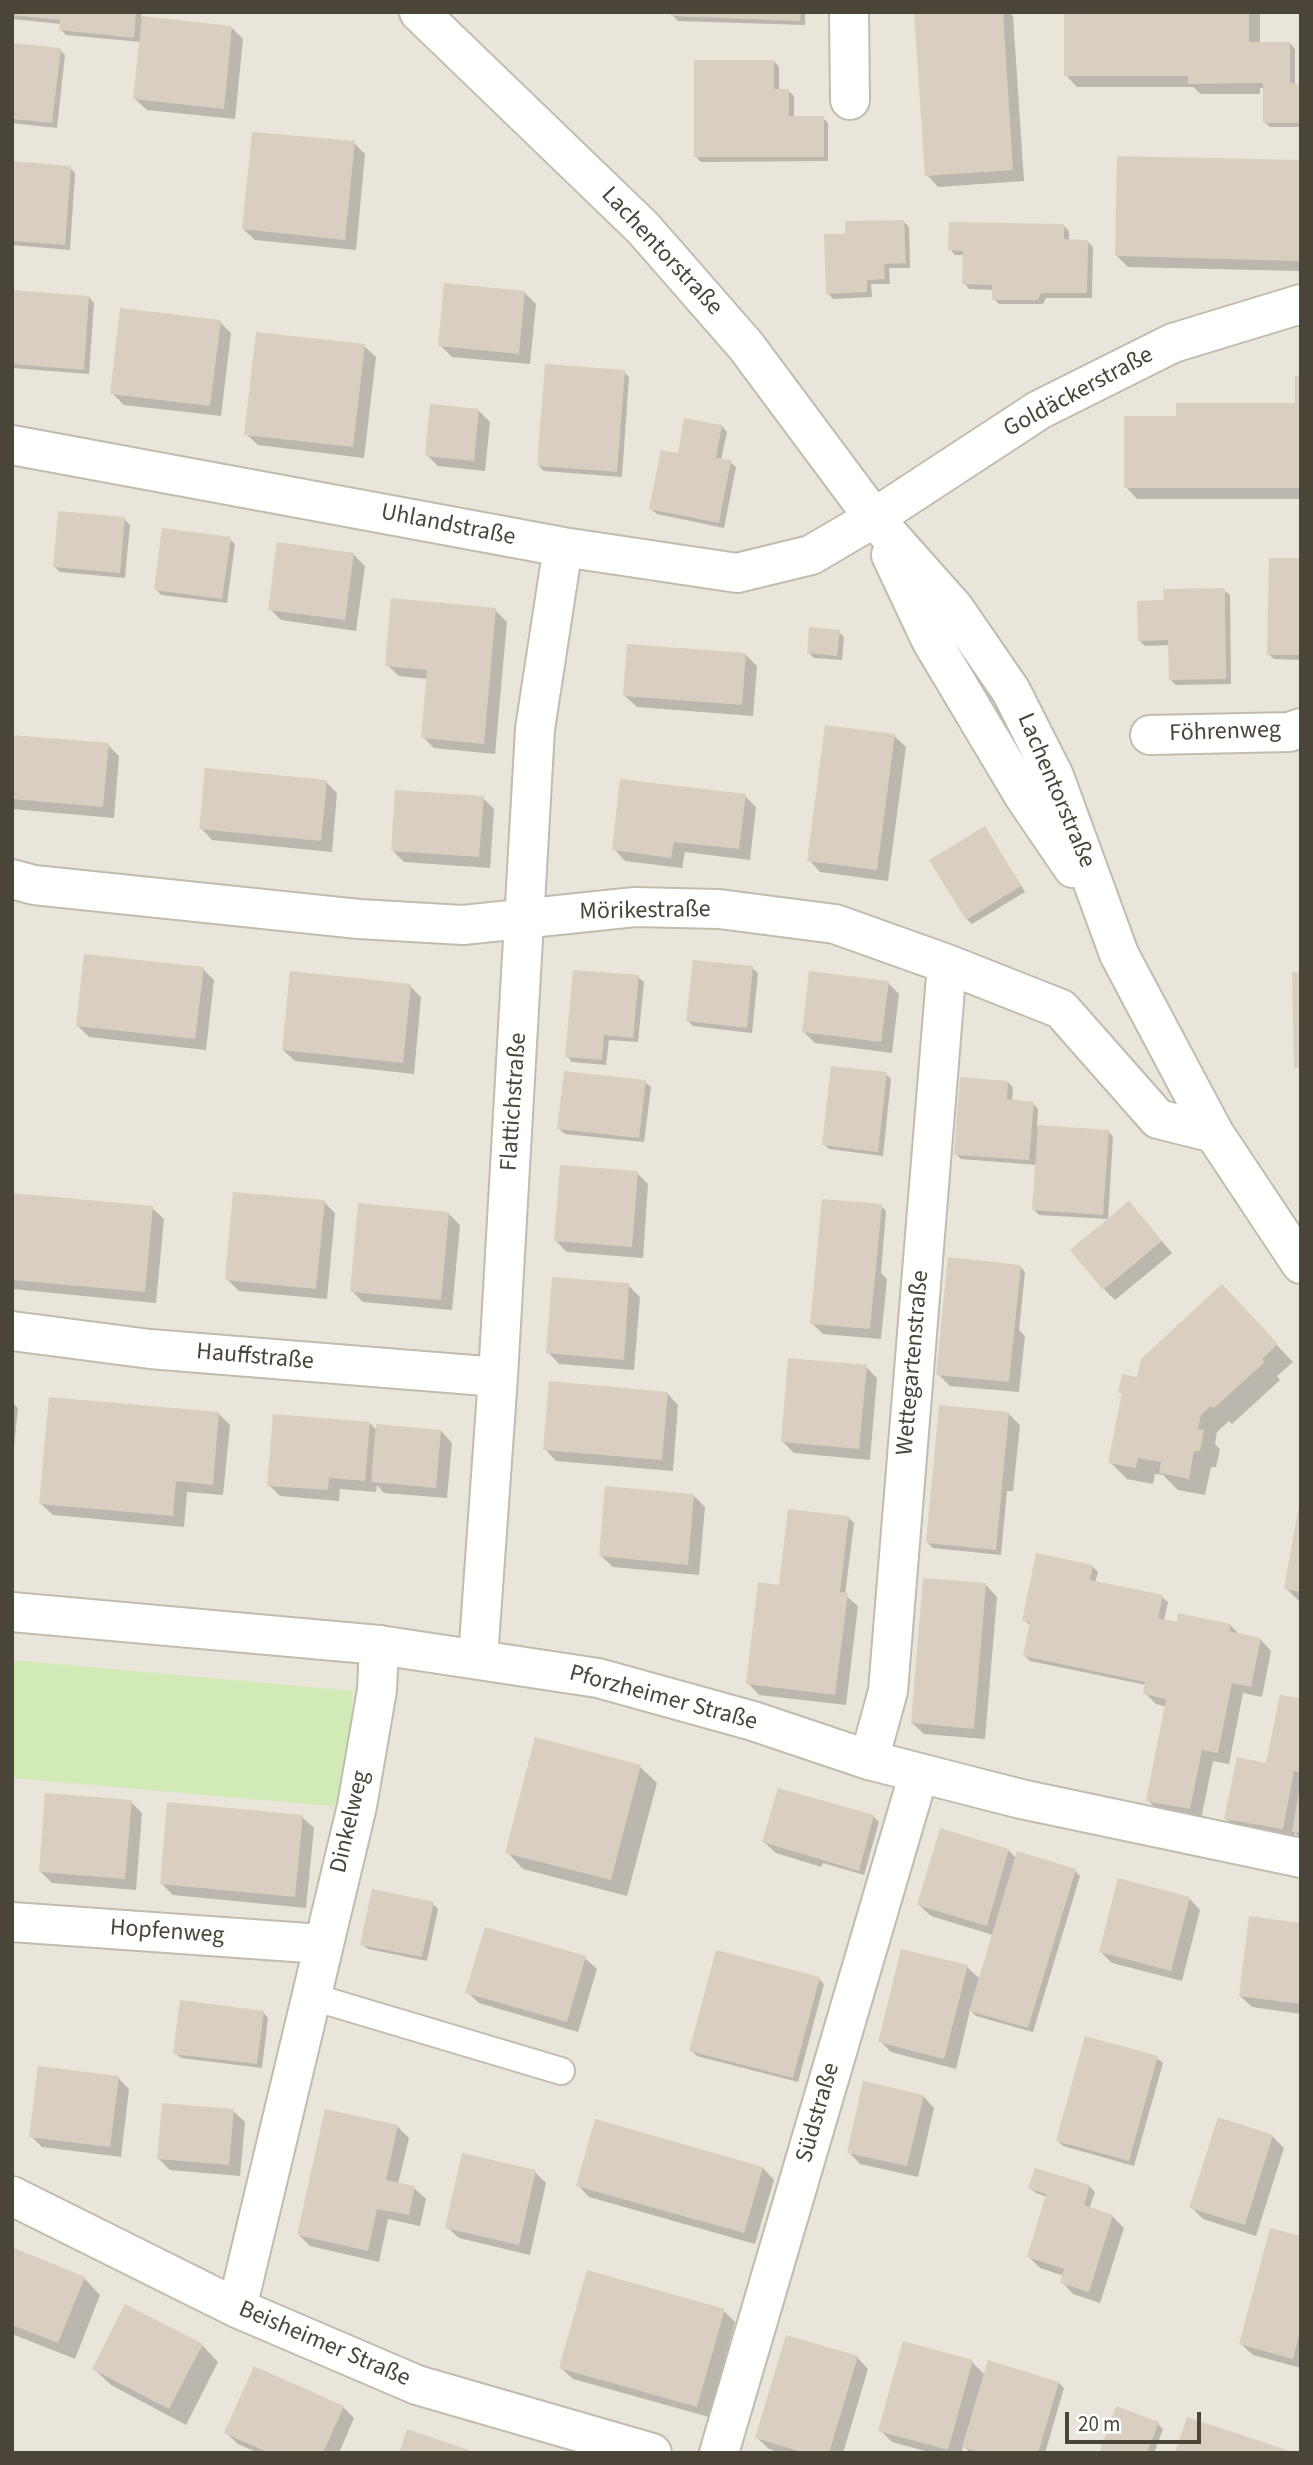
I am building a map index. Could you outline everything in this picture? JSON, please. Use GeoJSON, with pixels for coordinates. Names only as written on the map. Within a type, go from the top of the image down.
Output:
{"type":"FeatureCollection","features":[{"type":"Feature","properties":{"kind":"street","name":"Lachentorstraße"},"geometry":{"type":"LineString","coordinates":[[419,12],[643,228],[746,346],[874,518],[954,608],[1011,691],[1054,776],[1119,954],[1214,1133],[1301,1264]]}},
{"type":"Feature","properties":{"kind":"street"},"geometry":{"type":"LineString","coordinates":[[849,12],[850,100]]}},
{"type":"Feature","properties":{"kind":"street","name":"Goldäckerstraße"},"geometry":{"type":"LineString","coordinates":[[874,518],[1039,410],[1173,344],[1301,304]]}},
{"type":"Feature","properties":{"kind":"street","name":"Uhlandstraße"},"geometry":{"type":"LineString","coordinates":[[12,445],[563,547],[737,573],[811,555],[874,518]]}},
{"type":"Feature","properties":{"kind":"street","name":"Flattichstraße"},"geometry":{"type":"LineString","coordinates":[[478,1658],[498,1377],[535,729],[563,547]]}},
{"type":"Feature","properties":{"kind":"street","name":"Föhrenweg"},"geometry":{"type":"LineString","coordinates":[[1150,735],[1289,732],[1301,728]]}},
{"type":"Feature","properties":{"kind":"street","name":"Mörikestraße"},"geometry":{"type":"LineString","coordinates":[[12,879],[34,885],[359,919],[463,925],[635,907],[719,909],[835,924],[1061,1009],[1158,1119],[1214,1133]]}},
{"type":"Feature","properties":{"kind":"street","name":"Wettegartenstraße"},"geometry":{"type":"LineString","coordinates":[[869,1760],[888,1691],[947,964]]}},
{"type":"Feature","properties":{"kind":"street","name":"Hauffstraße"},"geometry":{"type":"LineString","coordinates":[[12,1331],[150,1349],[498,1377]]}},
{"type":"Feature","properties":{"kind":"street","name":"Pforzheimer Straße"},"geometry":{"type":"LineString","coordinates":[[12,1612],[380,1645],[598,1678],[753,1721],[869,1760],[919,1773],[1034,1802],[1301,1858]]}},
{"type":"Feature","properties":{"kind":"street","name":"Dinkelweg"},"geometry":{"type":"LineString","coordinates":[[237,2308],[357,1806],[377,1690],[380,1645]]}},
{"type":"Feature","properties":{"kind":"street","name":"Südstraße"},"geometry":{"type":"LineString","coordinates":[[719,2453],[919,1773]]}},
{"type":"Feature","properties":{"kind":"street","name":"Hopfenweg"},"geometry":{"type":"LineString","coordinates":[[12,1922],[322,1944]]}},
{"type":"Feature","properties":{"kind":"street","name":"Beisheimer Straße"},"geometry":{"type":"LineString","coordinates":[[12,2196],[237,2308],[418,2385],[652,2453]]}},
{"type":"Feature","properties":{"kind":"lane"},"geometry":{"type":"LineString","coordinates":[[313,1997],[561,2071]]}},
{"type":"Feature","properties":{"kind":"shaded area"},"geometry":{"type":"Polygon","coordinates":[[[12,12],[1301,12],[1301,2453],[12,2453],[12,12]]]}},
{"type":"Feature","properties":{"kind":"green space"},"geometry":{"type":"Polygon","coordinates":[[[12,1660],[353,1691],[343,1807],[12,1778],[12,1660]]]}},
{"type":"Feature","properties":{"kind":"building"},"geometry":{"type":"Polygon","coordinates":[[[12,12],[136,12],[134,38],[59,30],[60,20],[12,15],[12,12]]]}},
{"type":"Feature","properties":{"kind":"building"},"geometry":{"type":"Polygon","coordinates":[[[671,12],[801,12],[800,21],[671,16],[671,12]]]}},
{"type":"Feature","properties":{"kind":"building"},"geometry":{"type":"Polygon","coordinates":[[[914,12],[1003,12],[1013,170],[925,176],[914,12]]]}},
{"type":"Feature","properties":{"kind":"building"},"geometry":{"type":"Polygon","coordinates":[[[1064,12],[1249,12],[1249,42],[1290,42],[1290,83],[1301,84],[1301,123],[1263,123],[1263,83],[1188,84],[1188,76],[1064,76],[1064,12]]]}},
{"type":"Feature","properties":{"kind":"building"},"geometry":{"type":"Polygon","coordinates":[[[142,16],[232,26],[224,109],[133,99],[142,16]]]}},
{"type":"Feature","properties":{"kind":"building"},"geometry":{"type":"Polygon","coordinates":[[[12,43],[61,48],[52,123],[12,119],[12,43]]]}},
{"type":"Feature","properties":{"kind":"building"},"geometry":{"type":"Polygon","coordinates":[[[694,60],[774,60],[774,89],[789,89],[789,116],[824,116],[824,157],[694,157],[694,60]]]}},
{"type":"Feature","properties":{"kind":"building"},"geometry":{"type":"Polygon","coordinates":[[[252,132],[355,141],[345,240],[242,229],[252,132]]]}},
{"type":"Feature","properties":{"kind":"building"},"geometry":{"type":"Polygon","coordinates":[[[1117,156],[1301,160],[1301,261],[1115,256],[1117,156]]]}},
{"type":"Feature","properties":{"kind":"building"},"geometry":{"type":"Polygon","coordinates":[[[12,161],[71,166],[65,245],[12,241],[12,161]]]}},
{"type":"Feature","properties":{"kind":"building"},"geometry":{"type":"Polygon","coordinates":[[[904,220],[906,263],[884,264],[885,279],[867,280],[867,292],[826,294],[824,234],[845,234],[845,221],[904,220]]]}},
{"type":"Feature","properties":{"kind":"building"},"geometry":{"type":"Polygon","coordinates":[[[949,222],[1064,224],[1064,239],[1088,240],[1087,293],[1041,293],[1038,300],[992,300],[992,285],[962,284],[963,251],[948,250],[949,222]]]}},
{"type":"Feature","properties":{"kind":"building"},"geometry":{"type":"Polygon","coordinates":[[[444,283],[525,291],[519,354],[438,346],[444,283]]]}},
{"type":"Feature","properties":{"kind":"building"},"geometry":{"type":"Polygon","coordinates":[[[12,290],[89,296],[84,370],[12,364],[12,290]]]}},
{"type":"Feature","properties":{"kind":"building"},"geometry":{"type":"Polygon","coordinates":[[[120,308],[221,320],[210,406],[110,394],[120,308]]]}},
{"type":"Feature","properties":{"kind":"building"},"geometry":{"type":"Polygon","coordinates":[[[256,332],[365,344],[353,447],[244,435],[256,332]]]}},
{"type":"Feature","properties":{"kind":"building"},"geometry":{"type":"Polygon","coordinates":[[[545,364],[625,370],[617,472],[537,466],[545,364]]]}},
{"type":"Feature","properties":{"kind":"building"},"geometry":{"type":"Polygon","coordinates":[[[1295,376],[1301,376],[1301,488],[1124,488],[1124,416],[1176,416],[1176,403],[1295,403],[1295,376]]]}},
{"type":"Feature","properties":{"kind":"building"},"geometry":{"type":"Polygon","coordinates":[[[430,404],[479,409],[474,461],[425,456],[430,404]]]}},
{"type":"Feature","properties":{"kind":"building"},"geometry":{"type":"Polygon","coordinates":[[[684,418],[722,425],[716,458],[731,460],[719,523],[649,509],[661,450],[678,453],[684,418]]]}},
{"type":"Feature","properties":{"kind":"building"},"geometry":{"type":"Polygon","coordinates":[[[58,511],[125,517],[120,573],[53,567],[58,511]]]}},
{"type":"Feature","properties":{"kind":"building"},"geometry":{"type":"Polygon","coordinates":[[[162,528],[231,537],[222,599],[154,590],[162,528]]]}},
{"type":"Feature","properties":{"kind":"building"},"geometry":{"type":"Polygon","coordinates":[[[277,542],[354,553],[345,620],[268,610],[277,542]]]}},
{"type":"Feature","properties":{"kind":"building"},"geometry":{"type":"Polygon","coordinates":[[[1269,558],[1301,558],[1301,655],[1267,655],[1269,558]]]}},
{"type":"Feature","properties":{"kind":"building"},"geometry":{"type":"Polygon","coordinates":[[[1225,588],[1226,679],[1169,680],[1168,640],[1138,641],[1137,601],[1164,600],[1163,589],[1225,588]]]}},
{"type":"Feature","properties":{"kind":"building"},"geometry":{"type":"Polygon","coordinates":[[[391,598],[496,608],[484,744],[421,738],[427,670],[385,666],[391,598]]]}},
{"type":"Feature","properties":{"kind":"building"},"geometry":{"type":"Polygon","coordinates":[[[809,627],[840,630],[837,656],[807,653],[809,627]]]}},
{"type":"Feature","properties":{"kind":"building"},"geometry":{"type":"Polygon","coordinates":[[[627,644],[746,653],[742,705],[623,696],[627,644]]]}},
{"type":"Feature","properties":{"kind":"building"},"geometry":{"type":"Polygon","coordinates":[[[825,725],[895,734],[877,870],[807,861],[825,725]]]}},
{"type":"Feature","properties":{"kind":"building"},"geometry":{"type":"Polygon","coordinates":[[[12,735],[109,743],[103,807],[12,799],[12,735]]]}},
{"type":"Feature","properties":{"kind":"building"},"geometry":{"type":"Polygon","coordinates":[[[205,768],[327,780],[321,841],[199,829],[205,768]]]}},
{"type":"Feature","properties":{"kind":"building"},"geometry":{"type":"Polygon","coordinates":[[[620,779],[746,794],[739,849],[674,842],[671,858],[612,850],[620,779]]]}},
{"type":"Feature","properties":{"kind":"building"},"geometry":{"type":"Polygon","coordinates":[[[395,790],[484,796],[479,857],[391,851],[395,790]]]}},
{"type":"Feature","properties":{"kind":"building"},"geometry":{"type":"Polygon","coordinates":[[[985,826],[1021,886],[966,920],[929,860],[985,826]]]}},
{"type":"Feature","properties":{"kind":"building"},"geometry":{"type":"Polygon","coordinates":[[[84,954],[204,967],[195,1039],[76,1026],[84,954]]]}},
{"type":"Feature","properties":{"kind":"building"},"geometry":{"type":"Polygon","coordinates":[[[693,960],[753,966],[747,1028],[686,1021],[693,960]]]}},
{"type":"Feature","properties":{"kind":"building"},"geometry":{"type":"Polygon","coordinates":[[[573,970],[639,975],[633,1038],[604,1035],[602,1060],[565,1057],[573,970]]]}},
{"type":"Feature","properties":{"kind":"building"},"geometry":{"type":"Polygon","coordinates":[[[290,971],[411,984],[403,1063],[282,1050],[290,971]]]}},
{"type":"Feature","properties":{"kind":"building"},"geometry":{"type":"Polygon","coordinates":[[[809,971],[889,981],[881,1042],[802,1032],[809,971]]]}},
{"type":"Feature","properties":{"kind":"building"},"geometry":{"type":"Polygon","coordinates":[[[1292,972],[1301,972],[1301,1067],[1294,1068],[1292,972]]]}},
{"type":"Feature","properties":{"kind":"building"},"geometry":{"type":"Polygon","coordinates":[[[831,1066],[887,1072],[878,1152],[822,1145],[831,1066]]]}},
{"type":"Feature","properties":{"kind":"building"},"geometry":{"type":"Polygon","coordinates":[[[564,1071],[646,1080],[639,1138],[557,1129],[564,1071]]]}},
{"type":"Feature","properties":{"kind":"building"},"geometry":{"type":"Polygon","coordinates":[[[960,1077],[1008,1081],[1007,1099],[1034,1102],[1029,1160],[954,1155],[960,1077]]]}},
{"type":"Feature","properties":{"kind":"building"},"geometry":{"type":"Polygon","coordinates":[[[1038,1125],[1109,1130],[1103,1215],[1032,1210],[1038,1125]]]}},
{"type":"Feature","properties":{"kind":"building"},"geometry":{"type":"Polygon","coordinates":[[[560,1165],[638,1171],[632,1247],[554,1241],[560,1165]]]}},
{"type":"Feature","properties":{"kind":"building"},"geometry":{"type":"Polygon","coordinates":[[[233,1192],[325,1200],[316,1289],[225,1280],[233,1192]]]}},
{"type":"Feature","properties":{"kind":"building"},"geometry":{"type":"Polygon","coordinates":[[[12,1193],[153,1206],[145,1292],[12,1280],[12,1193]]]}},
{"type":"Feature","properties":{"kind":"building"},"geometry":{"type":"Polygon","coordinates":[[[822,1199],[882,1204],[870,1329],[810,1324],[822,1199]]]}},
{"type":"Feature","properties":{"kind":"building"},"geometry":{"type":"Polygon","coordinates":[[[1129,1201],[1162,1241],[1103,1290],[1070,1250],[1129,1201]]]}},
{"type":"Feature","properties":{"kind":"building"},"geometry":{"type":"Polygon","coordinates":[[[358,1203],[449,1212],[441,1300],[350,1292],[358,1203]]]}},
{"type":"Feature","properties":{"kind":"building"},"geometry":{"type":"Polygon","coordinates":[[[948,1257],[1021,1265],[1009,1382],[936,1375],[948,1257]]]}},
{"type":"Feature","properties":{"kind":"building"},"geometry":{"type":"Polygon","coordinates":[[[552,1277],[629,1283],[624,1360],[546,1353],[552,1277]]]}},
{"type":"Feature","properties":{"kind":"building"},"geometry":{"type":"Polygon","coordinates":[[[1222,1284],[1278,1344],[1262,1359],[1265,1362],[1214,1408],[1211,1406],[1201,1415],[1198,1429],[1204,1430],[1200,1451],[1194,1451],[1189,1479],[1159,1473],[1161,1462],[1138,1458],[1136,1468],[1108,1463],[1122,1393],[1118,1393],[1122,1374],[1137,1377],[1141,1359],[1222,1284]]]}},
{"type":"Feature","properties":{"kind":"building"},"geometry":{"type":"Polygon","coordinates":[[[788,1358],[867,1365],[859,1449],[781,1442],[788,1358]]]}},
{"type":"Feature","properties":{"kind":"building"},"geometry":{"type":"Polygon","coordinates":[[[549,1381],[668,1392],[662,1460],[543,1450],[549,1381]]]}},
{"type":"Feature","properties":{"kind":"building"},"geometry":{"type":"Polygon","coordinates":[[[49,1397],[219,1412],[213,1485],[176,1481],[173,1516],[39,1504],[49,1397]]]}},
{"type":"Feature","properties":{"kind":"building"},"geometry":{"type":"Polygon","coordinates":[[[939,1405],[1009,1412],[996,1550],[926,1543],[939,1405]]]}},
{"type":"Feature","properties":{"kind":"building"},"geometry":{"type":"Polygon","coordinates":[[[273,1414],[370,1422],[365,1481],[329,1478],[328,1490],[267,1486],[273,1414]]]}},
{"type":"Feature","properties":{"kind":"building"},"geometry":{"type":"Polygon","coordinates":[[[376,1424],[441,1430],[436,1488],[371,1482],[376,1424]]]}},
{"type":"Feature","properties":{"kind":"building"},"geometry":{"type":"Polygon","coordinates":[[[605,1486],[694,1494],[688,1565],[599,1556],[605,1486]]]}},
{"type":"Feature","properties":{"kind":"building"},"geometry":{"type":"Polygon","coordinates":[[[1301,1505],[1301,1592],[1284,1589],[1301,1505]]]}},
{"type":"Feature","properties":{"kind":"building"},"geometry":{"type":"Polygon","coordinates":[[[788,1509],[849,1516],[840,1592],[848,1593],[835,1695],[746,1684],[758,1582],[779,1585],[788,1509]]]}},
{"type":"Feature","properties":{"kind":"building"},"geometry":{"type":"Polygon","coordinates":[[[1036,1553],[1093,1565],[1090,1580],[1163,1595],[1158,1618],[1177,1622],[1178,1613],[1231,1624],[1229,1631],[1261,1638],[1251,1687],[1232,1683],[1218,1753],[1202,1750],[1190,1809],[1146,1801],[1166,1699],[1143,1694],[1145,1682],[1023,1656],[1030,1622],[1022,1621],[1036,1553]]]}},
{"type":"Feature","properties":{"kind":"building"},"geometry":{"type":"Polygon","coordinates":[[[923,1578],[986,1583],[974,1729],[911,1723],[923,1578]]]}},
{"type":"Feature","properties":{"kind":"building"},"geometry":{"type":"Polygon","coordinates":[[[1280,1695],[1301,1698],[1301,1772],[1294,1771],[1283,1829],[1224,1819],[1237,1757],[1266,1763],[1280,1695]]]}},
{"type":"Feature","properties":{"kind":"building"},"geometry":{"type":"Polygon","coordinates":[[[535,1737],[641,1765],[611,1880],[505,1853],[535,1737]]]}},
{"type":"Feature","properties":{"kind":"building"},"geometry":{"type":"Polygon","coordinates":[[[778,1788],[874,1815],[859,1871],[762,1842],[778,1788]]]}},
{"type":"Feature","properties":{"kind":"building"},"geometry":{"type":"Polygon","coordinates":[[[1301,1791],[1301,1833],[1292,1832],[1301,1791]]]}},
{"type":"Feature","properties":{"kind":"building"},"geometry":{"type":"Polygon","coordinates":[[[45,1793],[132,1800],[125,1879],[39,1872],[45,1793]]]}},
{"type":"Feature","properties":{"kind":"building"},"geometry":{"type":"Polygon","coordinates":[[[167,1802],[303,1815],[295,1897],[160,1884],[167,1802]]]}},
{"type":"Feature","properties":{"kind":"building"},"geometry":{"type":"Polygon","coordinates":[[[940,1828],[1009,1849],[987,1926],[917,1905],[940,1828]]]}},
{"type":"Feature","properties":{"kind":"building"},"geometry":{"type":"Polygon","coordinates":[[[1017,1851],[1076,1869],[1028,2028],[969,2011],[1017,1851]]]}},
{"type":"Feature","properties":{"kind":"building"},"geometry":{"type":"Polygon","coordinates":[[[1118,1878],[1190,1897],[1171,1971],[1099,1952],[1118,1878]]]}},
{"type":"Feature","properties":{"kind":"building"},"geometry":{"type":"Polygon","coordinates":[[[372,1889],[434,1902],[422,1957],[360,1945],[372,1889]]]}},
{"type":"Feature","properties":{"kind":"building"},"geometry":{"type":"Polygon","coordinates":[[[1249,1916],[1301,1923],[1301,2004],[1239,1996],[1249,1916]]]}},
{"type":"Feature","properties":{"kind":"building"},"geometry":{"type":"Polygon","coordinates":[[[485,1927],[586,1956],[567,2022],[465,1993],[485,1927]]]}},
{"type":"Feature","properties":{"kind":"building"},"geometry":{"type":"Polygon","coordinates":[[[901,1949],[968,1965],[944,2059],[878,2042],[901,1949]]]}},
{"type":"Feature","properties":{"kind":"building"},"geometry":{"type":"Polygon","coordinates":[[[716,1950],[820,1977],[793,2078],[689,2051],[716,1950]]]}},
{"type":"Feature","properties":{"kind":"building"},"geometry":{"type":"Polygon","coordinates":[[[180,2000],[264,2011],[257,2064],[173,2054],[180,2000]]]}},
{"type":"Feature","properties":{"kind":"building"},"geometry":{"type":"Polygon","coordinates":[[[1085,2036],[1158,2056],[1129,2161],[1056,2141],[1085,2036]]]}},
{"type":"Feature","properties":{"kind":"building"},"geometry":{"type":"Polygon","coordinates":[[[38,2066],[119,2076],[110,2147],[29,2137],[38,2066]]]}},
{"type":"Feature","properties":{"kind":"building"},"geometry":{"type":"Polygon","coordinates":[[[863,2081],[924,2095],[907,2166],[847,2153],[863,2081]]]}},
{"type":"Feature","properties":{"kind":"building"},"geometry":{"type":"Polygon","coordinates":[[[162,2103],[234,2109],[229,2165],[157,2159],[162,2103]]]}},
{"type":"Feature","properties":{"kind":"building"},"geometry":{"type":"Polygon","coordinates":[[[325,2109],[398,2125],[386,2180],[415,2186],[409,2215],[377,2209],[368,2251],[297,2235],[325,2109]]]}},
{"type":"Feature","properties":{"kind":"building"},"geometry":{"type":"Polygon","coordinates":[[[1218,2117],[1273,2135],[1245,2225],[1189,2208],[1218,2117]]]}},
{"type":"Feature","properties":{"kind":"building"},"geometry":{"type":"Polygon","coordinates":[[[595,2119],[763,2167],[744,2233],[576,2186],[595,2119]]]}},
{"type":"Feature","properties":{"kind":"building"},"geometry":{"type":"Polygon","coordinates":[[[462,2153],[536,2170],[519,2245],[445,2228],[462,2153]]]}},
{"type":"Feature","properties":{"kind":"building"},"geometry":{"type":"Polygon","coordinates":[[[1035,2168],[1090,2185],[1084,2205],[1113,2215],[1089,2292],[1060,2283],[1064,2269],[1027,2257],[1046,2194],[1028,2188],[1035,2168]]]}},
{"type":"Feature","properties":{"kind":"building"},"geometry":{"type":"Polygon","coordinates":[[[1270,2228],[1301,2236],[1301,2328],[1293,2359],[1239,2344],[1270,2228]]]}},
{"type":"Feature","properties":{"kind":"building"},"geometry":{"type":"Polygon","coordinates":[[[14,2248],[85,2277],[58,2343],[12,2325],[14,2248]]]}},
{"type":"Feature","properties":{"kind":"building"},"geometry":{"type":"Polygon","coordinates":[[[587,2270],[725,2309],[697,2407],[559,2368],[587,2270]]]}},
{"type":"Feature","properties":{"kind":"building"},"geometry":{"type":"Polygon","coordinates":[[[125,2304],[203,2344],[169,2409],[92,2369],[125,2304]]]}},
{"type":"Feature","properties":{"kind":"building"},"geometry":{"type":"Polygon","coordinates":[[[786,2335],[858,2356],[829,2453],[805,2453],[755,2438],[786,2335]]]}},
{"type":"Feature","properties":{"kind":"building"},"geometry":{"type":"Polygon","coordinates":[[[903,2341],[973,2360],[948,2450],[878,2431],[903,2341]]]}},
{"type":"Feature","properties":{"kind":"building"},"geometry":{"type":"Polygon","coordinates":[[[988,2360],[1059,2382],[1038,2453],[981,2453],[962,2447],[988,2360]]]}},
{"type":"Feature","properties":{"kind":"building"},"geometry":{"type":"Polygon","coordinates":[[[254,2366],[344,2406],[323,2453],[269,2453],[224,2433],[254,2366]]]}},
{"type":"Feature","properties":{"kind":"building"},"geometry":{"type":"Polygon","coordinates":[[[1116,2406],[1159,2422],[1147,2453],[1099,2453],[1116,2406]]]}},
{"type":"Feature","properties":{"kind":"building"},"geometry":{"type":"Polygon","coordinates":[[[1187,2417],[1293,2452],[1293,2453],[1175,2453],[1187,2417]]]}},
{"type":"Feature","properties":{"kind":"building"},"geometry":{"type":"Polygon","coordinates":[[[407,2429],[475,2452],[475,2453],[399,2453],[407,2429]]]}}]}
